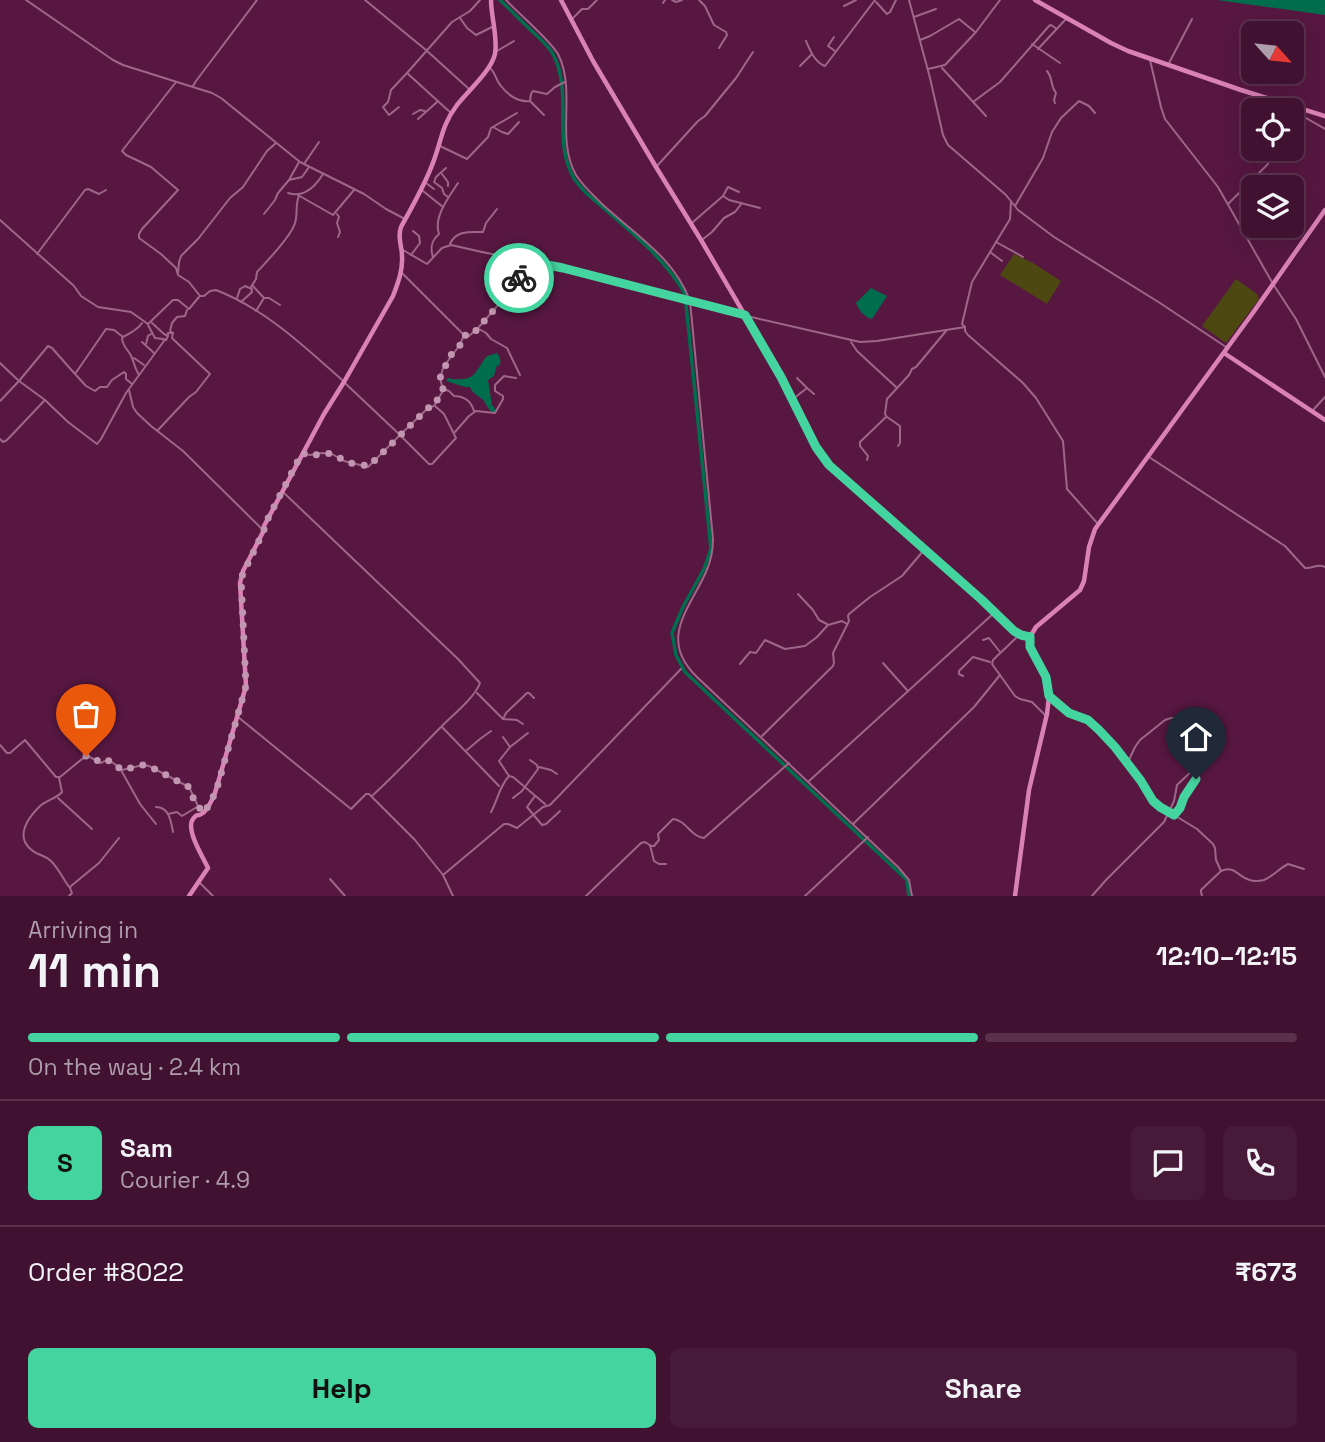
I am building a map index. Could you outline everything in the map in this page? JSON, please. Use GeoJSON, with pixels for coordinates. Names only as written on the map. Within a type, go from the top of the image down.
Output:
{"type":"FeatureCollection","features":[{"type":"Feature","properties":{"kind":"street"},"geometry":{"type":"LineString","coordinates":[[26,0],[113,60],[221,98],[300,162],[355,189],[405,220]]}},
{"type":"Feature","properties":{"kind":"street"},"geometry":{"type":"LineString","coordinates":[[192,87],[257,0]]}},
{"type":"Feature","properties":{"kind":"street"},"geometry":{"type":"LineString","coordinates":[[365,0],[470,89]]}},
{"type":"Feature","properties":{"kind":"street"},"geometry":{"type":"LineString","coordinates":[[399,107],[389,115],[383,107],[388,102],[391,90],[452,22],[470,11],[480,0]]}},
{"type":"Feature","properties":{"kind":"street"},"geometry":{"type":"LineString","coordinates":[[190,896],[208,867],[190,825],[192,819],[203,813],[215,793],[246,686],[241,578],[264,526],[302,453],[393,296],[401,272],[399,234],[429,173],[451,113],[489,66],[495,52],[491,0]]}},
{"type":"Feature","properties":{"kind":"street"},"geometry":{"type":"LineString","coordinates":[[506,0],[556,51],[565,82],[568,146],[572,167],[577,176],[590,192],[661,255],[678,276],[689,301],[713,549],[707,571],[678,631],[681,657],[689,670],[761,737],[786,765],[808,781],[908,878],[912,896]]}},
{"type":"Feature","properties":{"kind":"street"},"geometry":{"type":"LineString","coordinates":[[561,0],[593,61],[745,315],[793,399],[816,447],[829,465],[1020,635],[1030,637]]}},
{"type":"Feature","properties":{"kind":"street"},"geometry":{"type":"LineString","coordinates":[[572,20],[582,9],[588,9],[597,0]]}},
{"type":"Feature","properties":{"kind":"street"},"geometry":{"type":"LineString","coordinates":[[672,0],[682,0]]}},
{"type":"Feature","properties":{"kind":"street"},"geometry":{"type":"LineString","coordinates":[[844,6],[856,0]]}},
{"type":"Feature","properties":{"kind":"street"},"geometry":{"type":"LineString","coordinates":[[806,41],[815,59],[823,66],[875,0],[887,14],[896,0]]}},
{"type":"Feature","properties":{"kind":"street"},"geometry":{"type":"LineString","coordinates":[[909,0],[946,142],[1018,210],[1054,237],[1160,303],[1325,420]]}},
{"type":"Feature","properties":{"kind":"street"},"geometry":{"type":"LineString","coordinates":[[928,69],[942,67],[950,60],[1000,0]]}},
{"type":"Feature","properties":{"kind":"street"},"geometry":{"type":"LineString","coordinates":[[1035,0],[1126,50],[1268,98]]}},
{"type":"Feature","properties":{"kind":"street"},"geometry":{"type":"LineString","coordinates":[[701,1],[714,25],[726,32],[719,48]]}},
{"type":"Feature","properties":{"kind":"street"},"geometry":{"type":"LineString","coordinates":[[913,18],[936,9]]}},
{"type":"Feature","properties":{"kind":"street"},"geometry":{"type":"LineString","coordinates":[[460,18],[477,36],[493,26]]}},
{"type":"Feature","properties":{"kind":"street"},"geometry":{"type":"LineString","coordinates":[[1038,49],[1066,18]]}},
{"type":"Feature","properties":{"kind":"street"},"geometry":{"type":"LineString","coordinates":[[919,40],[959,19],[976,32]]}},
{"type":"Feature","properties":{"kind":"street"},"geometry":{"type":"LineString","coordinates":[[1168,65],[1192,19]]}},
{"type":"Feature","properties":{"kind":"street"},"geometry":{"type":"LineString","coordinates":[[973,102],[999,82],[1050,26],[1056,29]]}},
{"type":"Feature","properties":{"kind":"street"},"geometry":{"type":"LineString","coordinates":[[834,37],[828,46],[836,52]]}},
{"type":"Feature","properties":{"kind":"street"},"geometry":{"type":"LineString","coordinates":[[495,52],[514,41]]}},
{"type":"Feature","properties":{"kind":"street"},"geometry":{"type":"LineString","coordinates":[[1032,44],[1060,64]]}},
{"type":"Feature","properties":{"kind":"street"},"geometry":{"type":"LineString","coordinates":[[656,167],[705,116],[753,52]]}},
{"type":"Feature","properties":{"kind":"street"},"geometry":{"type":"LineString","coordinates":[[800,66],[813,53]]}},
{"type":"Feature","properties":{"kind":"street"},"geometry":{"type":"LineString","coordinates":[[1150,59],[1165,118],[1218,187],[1296,319],[1325,377]]}},
{"type":"Feature","properties":{"kind":"street"},"geometry":{"type":"LineString","coordinates":[[489,66],[501,86],[513,97],[530,101],[544,115]]}},
{"type":"Feature","properties":{"kind":"street"},"geometry":{"type":"LineString","coordinates":[[942,67],[986,116]]}},
{"type":"Feature","properties":{"kind":"street"},"geometry":{"type":"LineString","coordinates":[[1047,71],[1052,77],[1051,86],[1056,93],[1055,103]]}},
{"type":"Feature","properties":{"kind":"street"},"geometry":{"type":"LineString","coordinates":[[407,73],[451,113]]}},
{"type":"Feature","properties":{"kind":"street"},"geometry":{"type":"LineString","coordinates":[[176,82],[122,151],[148,166],[178,190],[138,236],[176,268],[178,275],[189,282],[200,296]]}},
{"type":"Feature","properties":{"kind":"street"},"geometry":{"type":"LineString","coordinates":[[530,101],[533,91],[547,94],[565,82]]}},
{"type":"Feature","properties":{"kind":"street"},"geometry":{"type":"LineString","coordinates":[[418,119],[438,101]]}},
{"type":"Feature","properties":{"kind":"street"},"geometry":{"type":"LineString","coordinates":[[1015,206],[1048,149],[1052,132],[1061,118],[1076,102],[1081,101],[1095,113]]}},
{"type":"Feature","properties":{"kind":"street"},"geometry":{"type":"LineString","coordinates":[[1304,109],[1325,116]]}},
{"type":"Feature","properties":{"kind":"street"},"geometry":{"type":"LineString","coordinates":[[413,114],[420,110],[426,111]]}},
{"type":"Feature","properties":{"kind":"street"},"geometry":{"type":"LineString","coordinates":[[439,145],[467,159],[488,137],[493,127],[517,113]]}},
{"type":"Feature","properties":{"kind":"street"},"geometry":{"type":"LineString","coordinates":[[1304,117],[1325,128]]}},
{"type":"Feature","properties":{"kind":"street"},"geometry":{"type":"LineString","coordinates":[[493,127],[508,134],[519,122]]}},
{"type":"Feature","properties":{"kind":"street"},"geometry":{"type":"LineString","coordinates":[[178,275],[181,256],[230,198],[243,187],[267,150],[276,142]]}},
{"type":"Feature","properties":{"kind":"street"},"geometry":{"type":"LineString","coordinates":[[304,164],[319,142]]}},
{"type":"Feature","properties":{"kind":"street"},"geometry":{"type":"LineString","coordinates":[[1228,204],[1269,161]]}},
{"type":"Feature","properties":{"kind":"street"},"geometry":{"type":"LineString","coordinates":[[264,214],[300,162]]}},
{"type":"Feature","properties":{"kind":"street"},"geometry":{"type":"LineString","coordinates":[[289,180],[302,177],[309,166]]}},
{"type":"Feature","properties":{"kind":"street"},"geometry":{"type":"LineString","coordinates":[[446,168],[436,177],[435,183],[449,198]]}},
{"type":"Feature","properties":{"kind":"street"},"geometry":{"type":"LineString","coordinates":[[251,285],[293,228],[299,195],[320,180],[323,173]]}},
{"type":"Feature","properties":{"kind":"street"},"geometry":{"type":"LineString","coordinates":[[429,173],[436,177]]}},
{"type":"Feature","properties":{"kind":"street"},"geometry":{"type":"LineString","coordinates":[[442,173],[448,186]]}},
{"type":"Feature","properties":{"kind":"street"},"geometry":{"type":"LineString","coordinates":[[424,182],[434,189]]}},
{"type":"Feature","properties":{"kind":"street"},"geometry":{"type":"LineString","coordinates":[[433,258],[431,246],[439,234],[437,224],[458,183]]}},
{"type":"Feature","properties":{"kind":"street"},"geometry":{"type":"LineString","coordinates":[[689,220],[723,196],[728,187],[739,192]]}},
{"type":"Feature","properties":{"kind":"street"},"geometry":{"type":"LineString","coordinates":[[288,193],[299,195],[332,215],[355,189]]}},
{"type":"Feature","properties":{"kind":"street"},"geometry":{"type":"LineString","coordinates":[[37,254],[85,190],[99,194],[106,190]]}},
{"type":"Feature","properties":{"kind":"street"},"geometry":{"type":"LineString","coordinates":[[420,190],[444,207]]}},
{"type":"Feature","properties":{"kind":"street"},"geometry":{"type":"LineString","coordinates":[[723,196],[760,208]]}},
{"type":"Feature","properties":{"kind":"street"},"geometry":{"type":"LineString","coordinates":[[1011,201],[1010,219],[971,285],[962,324],[968,335],[1023,383],[1043,409],[1065,445],[1067,489],[1099,524]]}},
{"type":"Feature","properties":{"kind":"street"},"geometry":{"type":"LineString","coordinates":[[701,240],[743,202]]}},
{"type":"Feature","properties":{"kind":"street"},"geometry":{"type":"LineString","coordinates":[[449,245],[459,234],[483,232],[496,209]]}},
{"type":"Feature","properties":{"kind":"street"},"geometry":{"type":"LineString","coordinates":[[1015,896],[1029,790],[1049,696],[1046,677],[1030,647],[1030,637],[1037,627],[1080,590],[1095,529],[1226,351],[1325,210]]}},
{"type":"Feature","properties":{"kind":"street"},"geometry":{"type":"LineString","coordinates":[[336,213],[339,216],[341,232],[338,237]]}},
{"type":"Feature","properties":{"kind":"street"},"geometry":{"type":"LineString","coordinates":[[0,220],[74,286],[80,296],[104,309],[134,313],[143,322],[169,336]]}},
{"type":"Feature","properties":{"kind":"street"},"geometry":{"type":"LineString","coordinates":[[411,256],[420,243],[419,236],[413,231]]}},
{"type":"Feature","properties":{"kind":"street"},"geometry":{"type":"LineString","coordinates":[[996,242],[1023,257]]}},
{"type":"Feature","properties":{"kind":"street"},"geometry":{"type":"LineString","coordinates":[[401,249],[428,264],[442,248],[449,245],[563,268],[851,341],[877,341],[965,327]]}},
{"type":"Feature","properties":{"kind":"street"},"geometry":{"type":"LineString","coordinates":[[990,252],[1002,261]]}},
{"type":"Feature","properties":{"kind":"street"},"geometry":{"type":"LineString","coordinates":[[401,272],[464,335],[470,336],[522,275],[521,260]]}},
{"type":"Feature","properties":{"kind":"street"},"geometry":{"type":"LineString","coordinates":[[251,285],[253,290]]}},
{"type":"Feature","properties":{"kind":"street"},"geometry":{"type":"LineString","coordinates":[[251,285],[264,298],[270,298],[280,304]]}},
{"type":"Feature","properties":{"kind":"street"},"geometry":{"type":"LineString","coordinates":[[236,299],[240,289],[245,286],[253,290]]}},
{"type":"Feature","properties":{"kind":"street"},"geometry":{"type":"LineString","coordinates":[[157,431],[210,374],[172,338],[172,323],[178,317],[185,316],[187,309],[200,296],[216,290],[256,310],[292,336],[429,464],[456,439],[455,432],[444,414],[434,406]]}},
{"type":"Feature","properties":{"kind":"street"},"geometry":{"type":"LineString","coordinates":[[241,303],[253,290]]}},
{"type":"Feature","properties":{"kind":"street"},"geometry":{"type":"LineString","coordinates":[[256,310],[264,298]]}},
{"type":"Feature","properties":{"kind":"street"},"geometry":{"type":"LineString","coordinates":[[149,323],[173,300],[178,300],[187,309]]}},
{"type":"Feature","properties":{"kind":"street"},"geometry":{"type":"LineString","coordinates":[[122,337],[140,327],[143,322]]}},
{"type":"Feature","properties":{"kind":"street"},"geometry":{"type":"LineString","coordinates":[[149,323],[156,338],[166,340],[169,336],[167,334],[173,333]]}},
{"type":"Feature","properties":{"kind":"street"},"geometry":{"type":"LineString","coordinates":[[478,328],[507,348],[520,375]]}},
{"type":"Feature","properties":{"kind":"street"},"geometry":{"type":"LineString","coordinates":[[75,374],[106,329],[120,334],[125,350],[145,365]]}},
{"type":"Feature","properties":{"kind":"street"},"geometry":{"type":"LineString","coordinates":[[898,446],[900,426],[885,414],[887,401],[947,331]]}},
{"type":"Feature","properties":{"kind":"street"},"geometry":{"type":"LineString","coordinates":[[152,334],[144,344],[155,354]]}},
{"type":"Feature","properties":{"kind":"street"},"geometry":{"type":"LineString","coordinates":[[464,335],[461,344],[450,356],[440,384],[454,396],[463,397],[475,412]]}},
{"type":"Feature","properties":{"kind":"street"},"geometry":{"type":"LineString","coordinates":[[0,363],[97,444],[127,391],[163,339]]}},
{"type":"Feature","properties":{"kind":"street"},"geometry":{"type":"LineString","coordinates":[[851,341],[857,351],[897,388]]}},
{"type":"Feature","properties":{"kind":"street"},"geometry":{"type":"LineString","coordinates":[[1,399],[49,346],[86,386],[96,391],[100,387],[107,387],[124,372],[132,384]]}},
{"type":"Feature","properties":{"kind":"street"},"geometry":{"type":"LineString","coordinates":[[132,356],[133,365],[139,374]]}},
{"type":"Feature","properties":{"kind":"street"},"geometry":{"type":"LineString","coordinates":[[455,432],[475,412],[495,413],[503,397],[495,391],[495,385],[504,376],[516,378]]}},
{"type":"Feature","properties":{"kind":"street"},"geometry":{"type":"LineString","coordinates":[[797,378],[814,394]]}},
{"type":"Feature","properties":{"kind":"street"},"geometry":{"type":"LineString","coordinates":[[793,399],[807,387]]}},
{"type":"Feature","properties":{"kind":"street"},"geometry":{"type":"LineString","coordinates":[[302,453],[310,456],[332,454],[344,461],[368,467],[428,408],[434,406],[443,389]]}},
{"type":"Feature","properties":{"kind":"street"},"geometry":{"type":"LineString","coordinates":[[127,391],[135,411],[183,451],[264,530]]}},
{"type":"Feature","properties":{"kind":"street"},"geometry":{"type":"LineString","coordinates":[[1312,411],[1325,397]]}},
{"type":"Feature","properties":{"kind":"street"},"geometry":{"type":"LineString","coordinates":[[0,439],[3,442],[7,440],[45,400]]}},
{"type":"Feature","properties":{"kind":"street"},"geometry":{"type":"LineString","coordinates":[[867,460],[869,456],[860,446],[860,442],[887,417]]}},
{"type":"Feature","properties":{"kind":"street"},"geometry":{"type":"LineString","coordinates":[[1149,457],[1285,546],[1306,568],[1320,565],[1325,567]]}},
{"type":"Feature","properties":{"kind":"street"},"geometry":{"type":"LineString","coordinates":[[282,491],[479,681],[480,685],[475,691],[398,772],[370,797]]}},
{"type":"Feature","properties":{"kind":"street"},"geometry":{"type":"LineString","coordinates":[[761,737],[833,666],[833,653],[848,624],[849,614],[902,576],[924,550]]}},
{"type":"Feature","properties":{"kind":"street"},"geometry":{"type":"LineString","coordinates":[[798,594],[819,620],[828,625]]}},
{"type":"Feature","properties":{"kind":"street"},"geometry":{"type":"LineString","coordinates":[[808,781],[995,612]]}},
{"type":"Feature","properties":{"kind":"street"},"geometry":{"type":"LineString","coordinates":[[740,664],[750,652],[756,653],[765,640],[785,649],[806,646],[828,625],[842,621],[848,624]]}},
{"type":"Feature","properties":{"kind":"street"},"geometry":{"type":"LineString","coordinates":[[991,662],[1020,635]]}},
{"type":"Feature","properties":{"kind":"street"},"geometry":{"type":"LineString","coordinates":[[983,640],[989,638],[1001,652]]}},
{"type":"Feature","properties":{"kind":"street"},"geometry":{"type":"LineString","coordinates":[[963,677],[959,671],[973,657],[991,662],[1015,696],[1032,702],[1046,717]]}},
{"type":"Feature","properties":{"kind":"street"},"geometry":{"type":"LineString","coordinates":[[883,663],[907,690]]}},
{"type":"Feature","properties":{"kind":"street"},"geometry":{"type":"LineString","coordinates":[[443,874],[504,824],[517,828],[546,805],[550,805],[681,670]]}},
{"type":"Feature","properties":{"kind":"street"},"geometry":{"type":"LineString","coordinates":[[853,824],[974,707],[1000,675]]}},
{"type":"Feature","properties":{"kind":"street"},"geometry":{"type":"LineString","coordinates":[[475,691],[503,719],[519,720],[523,724]]}},
{"type":"Feature","properties":{"kind":"street"},"geometry":{"type":"LineString","coordinates":[[503,719],[527,693],[534,698]]}},
{"type":"Feature","properties":{"kind":"street"},"geometry":{"type":"LineString","coordinates":[[1049,696],[1074,716],[1091,723],[1110,741],[1153,801],[1197,829],[1213,844],[1216,850],[1215,858],[1221,870]]}},
{"type":"Feature","properties":{"kind":"street"},"geometry":{"type":"LineString","coordinates":[[237,716],[351,809],[367,794],[415,840],[443,874],[453,896]]}},
{"type":"Feature","properties":{"kind":"street"},"geometry":{"type":"LineString","coordinates":[[1127,763],[1137,744],[1165,720],[1174,717],[1182,721],[1199,740],[1201,750],[1195,782],[1174,815]]}},
{"type":"Feature","properties":{"kind":"street"},"geometry":{"type":"LineString","coordinates":[[441,727],[500,786]]}},
{"type":"Feature","properties":{"kind":"street"},"geometry":{"type":"LineString","coordinates":[[466,751],[491,732]]}},
{"type":"Feature","properties":{"kind":"street"},"geometry":{"type":"LineString","coordinates":[[528,733],[499,760],[509,776],[546,805]]}},
{"type":"Feature","properties":{"kind":"street"},"geometry":{"type":"LineString","coordinates":[[503,737],[510,747]]}},
{"type":"Feature","properties":{"kind":"street"},"geometry":{"type":"LineString","coordinates":[[0,746],[9,754],[25,740],[55,777],[58,777],[62,789],[57,797],[37,809],[23,836],[34,852],[49,858],[70,888],[72,893],[69,896]]}},
{"type":"Feature","properties":{"kind":"street"},"geometry":{"type":"LineString","coordinates":[[58,777],[88,756],[101,763],[110,760],[120,769],[140,804],[156,824]]}},
{"type":"Feature","properties":{"kind":"street"},"geometry":{"type":"LineString","coordinates":[[530,760],[537,767],[551,770],[557,775]]}},
{"type":"Feature","properties":{"kind":"street"},"geometry":{"type":"LineString","coordinates":[[120,769],[127,770],[143,765],[154,767],[189,787],[203,813]]}},
{"type":"Feature","properties":{"kind":"street"},"geometry":{"type":"LineString","coordinates":[[586,896],[641,843],[653,846],[656,844],[659,840],[658,834],[675,819],[697,837],[704,838],[786,765]]}},
{"type":"Feature","properties":{"kind":"street"},"geometry":{"type":"LineString","coordinates":[[513,798],[521,792],[537,771],[537,767]]}},
{"type":"Feature","properties":{"kind":"street"},"geometry":{"type":"LineString","coordinates":[[1091,896],[1163,824],[1174,802],[1177,785],[1196,767]]}},
{"type":"Feature","properties":{"kind":"street"},"geometry":{"type":"LineString","coordinates":[[491,811],[500,786],[509,776]]}},
{"type":"Feature","properties":{"kind":"street"},"geometry":{"type":"LineString","coordinates":[[536,795],[527,807],[540,823],[544,825],[559,811]]}},
{"type":"Feature","properties":{"kind":"street"},"geometry":{"type":"LineString","coordinates":[[57,797],[92,829]]}},
{"type":"Feature","properties":{"kind":"street"},"geometry":{"type":"LineString","coordinates":[[168,814],[177,812],[182,816],[198,806]]}},
{"type":"Feature","properties":{"kind":"street"},"geometry":{"type":"LineString","coordinates":[[156,807],[163,808],[168,814],[173,832]]}},
{"type":"Feature","properties":{"kind":"street"},"geometry":{"type":"LineString","coordinates":[[70,888],[99,863],[120,838]]}},
{"type":"Feature","properties":{"kind":"street"},"geometry":{"type":"LineString","coordinates":[[805,896],[865,839]]}},
{"type":"Feature","properties":{"kind":"street"},"geometry":{"type":"LineString","coordinates":[[649,845],[654,861],[666,864]]}},
{"type":"Feature","properties":{"kind":"street"},"geometry":{"type":"LineString","coordinates":[[1202,896],[1200,892],[1221,870],[1227,868],[1231,868],[1244,879],[1253,880],[1265,879],[1288,864],[1304,869]]}},
{"type":"Feature","properties":{"kind":"street"},"geometry":{"type":"LineString","coordinates":[[330,879],[345,896]]}},
{"type":"Feature","properties":{"kind":"street"},"geometry":{"type":"LineString","coordinates":[[198,882],[213,896]]}},
{"type":"Feature","properties":{"kind":"shaded area"},"geometry":{"type":"Polygon","coordinates":[[[1217,0],[1325,0],[1325,15],[1217,0]]]}},
{"type":"Feature","properties":{"kind":"shaded area"},"geometry":{"type":"Polygon","coordinates":[[[1014,254],[1061,281],[1047,304],[1000,275],[1014,254]]]}},
{"type":"Feature","properties":{"kind":"shaded area"},"geometry":{"type":"Polygon","coordinates":[[[1236,279],[1257,294],[1259,299],[1226,343],[1202,326],[1236,279]]]}},
{"type":"Feature","properties":{"kind":"shaded area"},"geometry":{"type":"Polygon","coordinates":[[[871,288],[887,296],[872,319],[862,313],[856,303],[871,288]]]}},
{"type":"Feature","properties":{"kind":"shaded area"},"geometry":{"type":"Polygon","coordinates":[[[497,353],[500,364],[497,365],[494,376],[488,380],[492,405],[496,410],[494,413],[470,387],[446,381],[448,378],[470,377],[487,356],[497,353]]]}},
{"type":"Feature","properties":{"kind":"waterway"},"geometry":{"type":"LineString","coordinates":[[500,0],[553,54],[562,85],[564,150],[575,180],[653,252],[685,294],[711,549],[672,633],[676,655],[685,672],[907,880],[909,896]]}},
{"type":"Feature","properties":{"kind":"way so far"},"geometry":{"type":"LineString","coordinates":[[86,756],[101,763],[110,760],[122,770],[143,765],[154,767],[187,785],[203,813],[217,788],[246,686],[241,578],[264,526],[302,453],[310,456],[332,454],[350,463],[368,467],[428,408],[434,406],[442,393],[439,382],[450,356],[461,344],[464,335],[473,334],[519,278]]}},
{"type":"Feature","properties":{"kind":"route"},"geometry":{"type":"LineString","coordinates":[[519,278],[522,275],[521,260],[529,261],[745,315],[793,399],[816,447],[829,465],[1014,631],[1030,637],[1030,647],[1046,677],[1049,696],[1069,713],[1088,720],[1099,730],[1141,781],[1153,801],[1174,815],[1196,779]]}}]}
